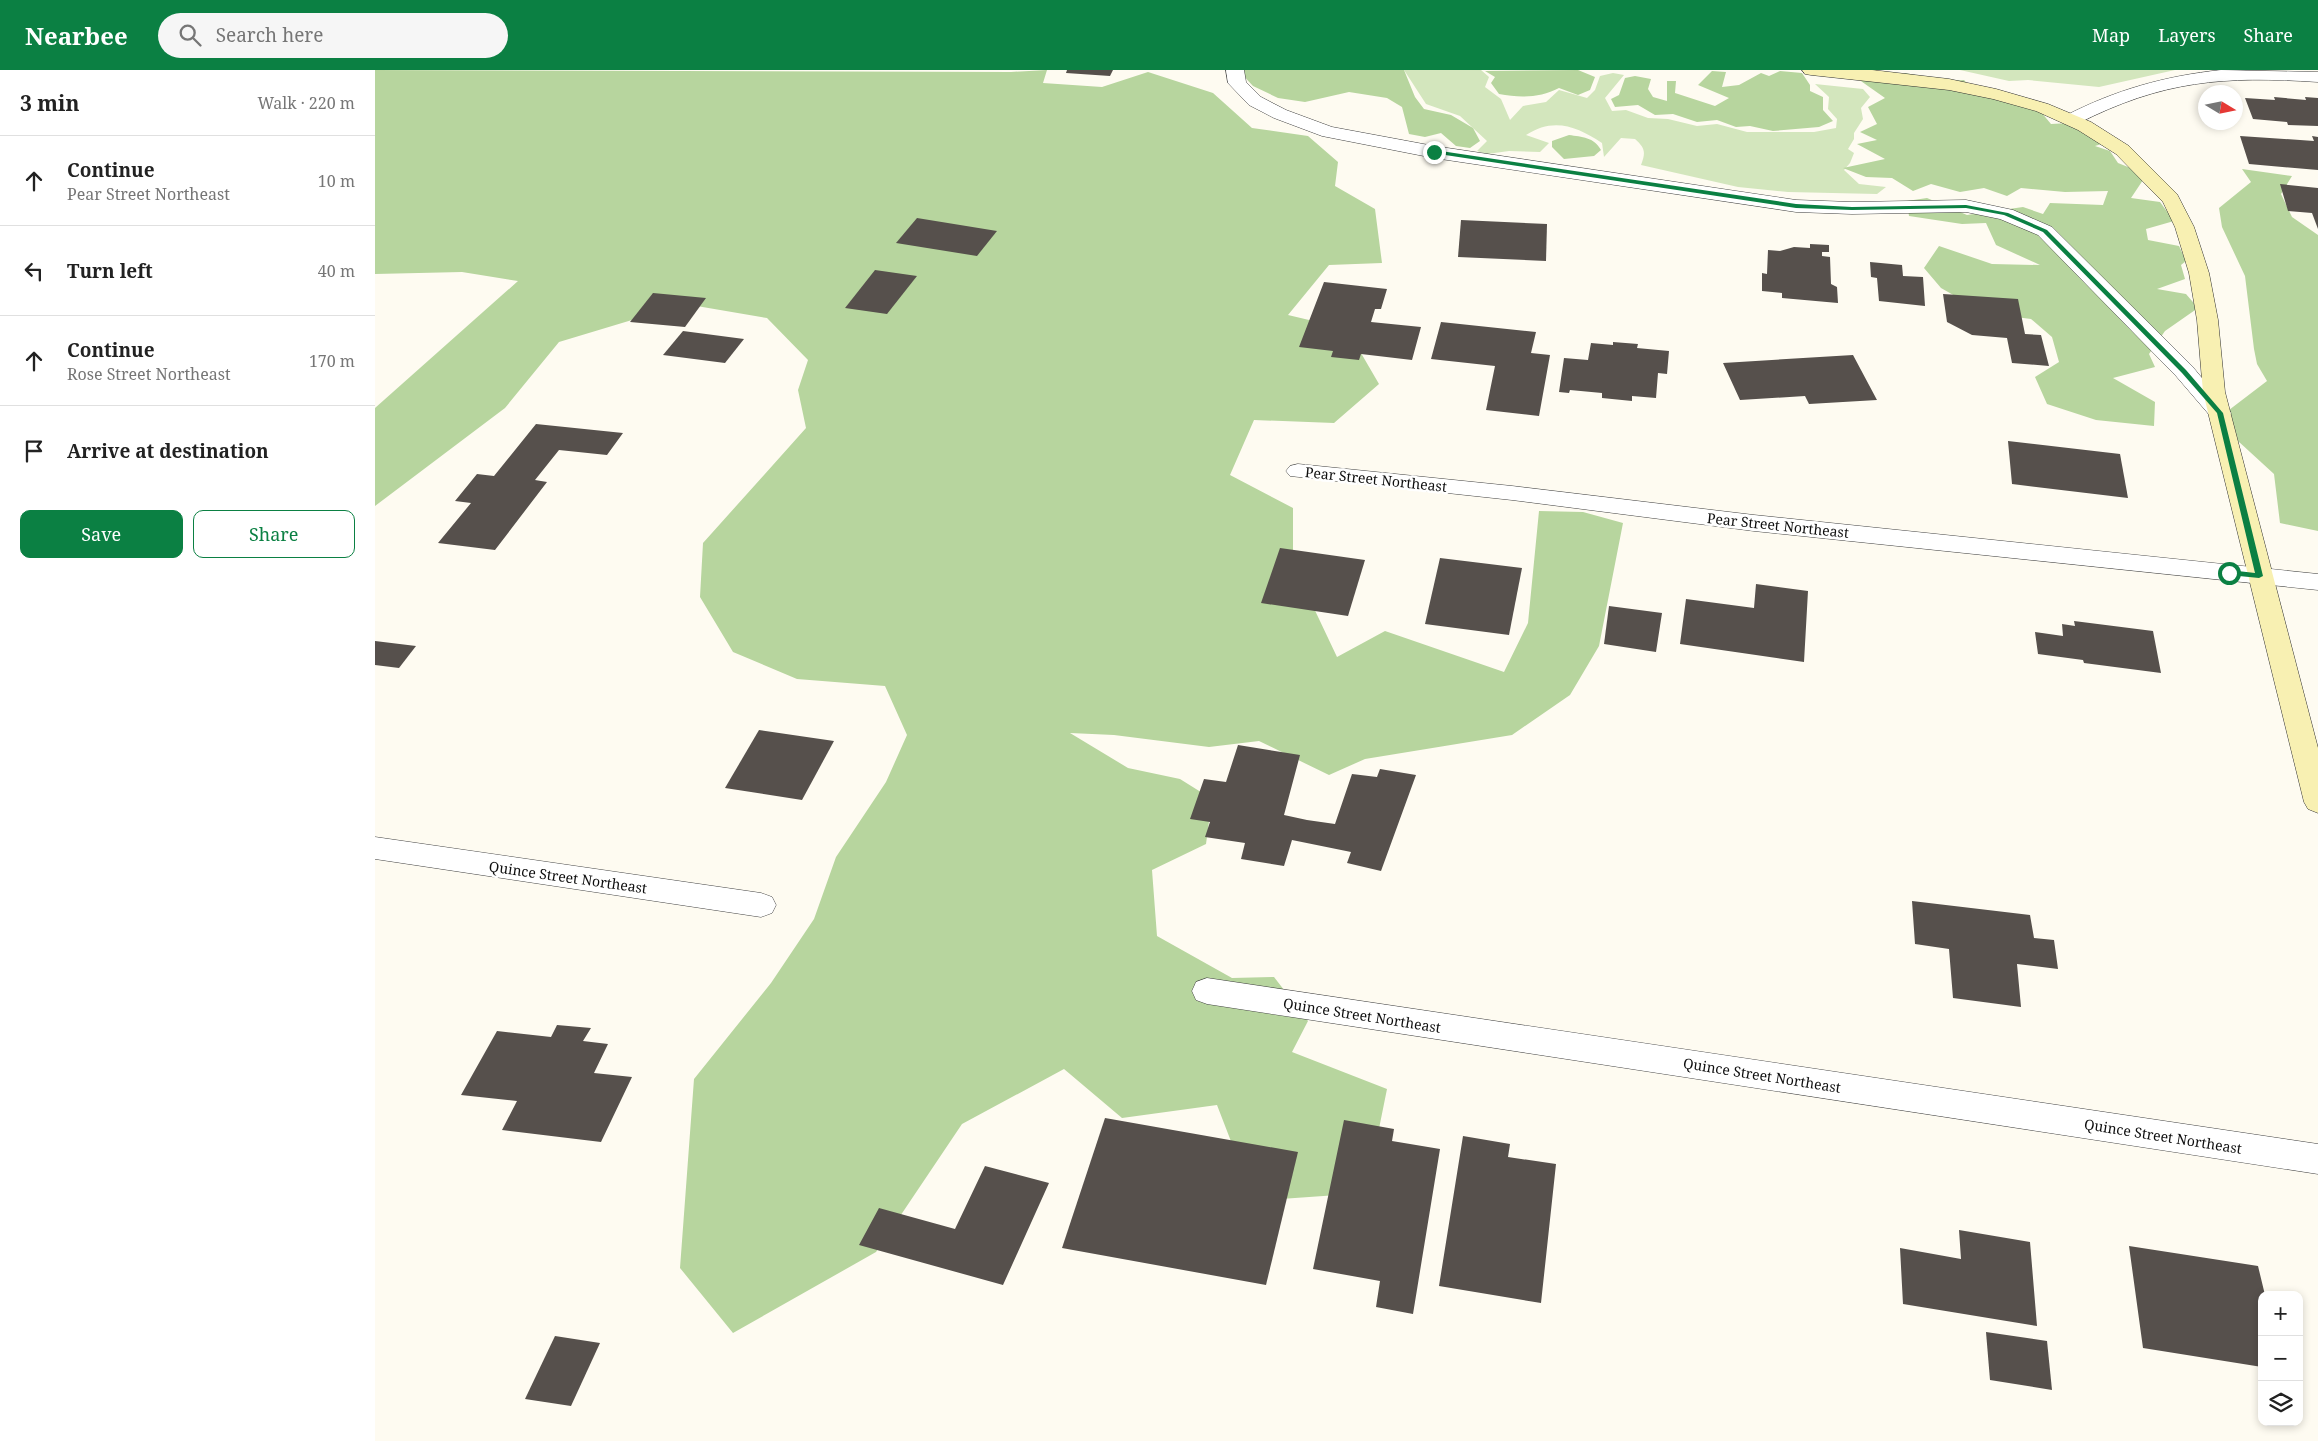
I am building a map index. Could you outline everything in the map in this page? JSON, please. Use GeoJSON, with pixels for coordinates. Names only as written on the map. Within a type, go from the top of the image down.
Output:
{"type":"FeatureCollection","features":[{"type":"Feature","properties":{"kind":"street"},"geometry":{"type":"LineString","coordinates":[[1235,70],[1237,83],[1255,101],[1280,114],[1328,132],[1424,150],[1622,182],[1796,206],[1852,208],[1966,206],[2006,214],[2045,231],[2184,371],[2220,413]]}},
{"type":"Feature","properties":{"kind":"street"},"geometry":{"type":"LineString","coordinates":[[1811,70],[1883,76],[1967,88],[2011,97],[2071,120],[2111,142],[2141,164],[2173,204],[2191,245],[2203,283],[2214,392],[2259,576],[2318,802]]}},
{"type":"Feature","properties":{"kind":"street"},"geometry":{"type":"LineString","coordinates":[[2071,120],[2090,108],[2139,88],[2189,76],[2261,73],[2318,77]]}},
{"type":"Feature","properties":{"kind":"street","name":"Pear Street Northeast"},"geometry":{"type":"LineString","coordinates":[[1298,471],[1502,492],[1754,523],[2318,582]]}},
{"type":"Feature","properties":{"kind":"street","name":"Quince Street Northeast"},"geometry":{"type":"LineString","coordinates":[[375,848],[761,905]]}},
{"type":"Feature","properties":{"kind":"street","name":"Quince Street Northeast"},"geometry":{"type":"LineString","coordinates":[[1207,991],[2318,1159]]}},
{"type":"Feature","properties":{"kind":"green space"},"geometry":{"type":"Polygon","coordinates":[[[375,70],[1011,72],[1047,70],[1043,83],[1102,87],[1148,72],[1213,93],[1252,128],[1308,136],[1338,162],[1335,186],[1375,209],[1382,263],[1329,265],[1288,315],[1347,329],[1379,384],[1334,423],[1254,420],[1230,475],[1293,508],[1293,564],[1337,657],[1385,631],[1504,672],[1528,623],[1539,511],[1583,512],[1623,523],[1599,646],[1570,695],[1512,735],[1365,759],[1329,775],[1259,741],[1209,747],[1114,735],[1070,733],[1128,768],[1180,779],[1212,799],[1206,844],[1152,870],[1157,936],[1232,978],[1274,977],[1308,1021],[1292,1052],[1387,1089],[1366,1193],[1254,1201],[1217,1105],[1122,1118],[1064,1069],[962,1124],[876,1252],[733,1333],[680,1268],[694,1079],[771,983],[814,919],[836,857],[886,782],[907,735],[885,686],[797,679],[733,652],[700,597],[703,543],[806,428],[798,390],[808,360],[767,318],[685,304],[559,342],[505,408],[375,506],[375,408],[518,281],[462,272],[375,274],[375,70]]]}},
{"type":"Feature","properties":{"kind":"green space"},"geometry":{"type":"Polygon","coordinates":[[[1238,70],[1404,70],[1415,97],[1424,109],[1451,115],[1473,128],[1480,141],[1470,148],[1456,146],[1441,133],[1425,137],[1409,134],[1402,107],[1387,98],[1349,92],[1305,102],[1278,98],[1253,86],[1238,70]]]}},
{"type":"Feature","properties":{"kind":"green space"},"geometry":{"type":"Polygon","coordinates":[[[1404,70],[1481,70],[1489,77],[1485,87],[1501,99],[1510,120],[1523,106],[1546,102],[1559,90],[1587,98],[1595,90],[1600,76],[1613,73],[1624,75],[1605,98],[1612,111],[1626,110],[1648,118],[1668,119],[1697,126],[1717,124],[1747,132],[1814,132],[1836,128],[1837,119],[1828,109],[1829,97],[1815,84],[1863,89],[1870,97],[1861,108],[1863,119],[1854,133],[1854,139],[1848,149],[1854,153],[1850,163],[1844,170],[1859,184],[1886,187],[1877,194],[1788,192],[1738,187],[1641,165],[1644,150],[1635,139],[1621,138],[1604,157],[1602,143],[1593,137],[1574,128],[1555,125],[1536,129],[1526,135],[1549,143],[1540,152],[1509,151],[1487,154],[1477,151],[1487,141],[1460,116],[1426,104],[1404,70]]]}},
{"type":"Feature","properties":{"kind":"green space"},"geometry":{"type":"Polygon","coordinates":[[[1578,70],[1595,77],[1590,90],[1578,95],[1559,88],[1545,94],[1522,96],[1499,94],[1491,83],[1495,77],[1485,71],[1578,70]]]}},
{"type":"Feature","properties":{"kind":"green space"},"geometry":{"type":"Polygon","coordinates":[[[1960,70],[2175,70],[2099,87],[2028,80],[2009,81],[1960,70]]]}},
{"type":"Feature","properties":{"kind":"green space"},"geometry":{"type":"Polygon","coordinates":[[[1712,71],[1726,72],[1722,87],[1739,85],[1761,73],[1769,76],[1780,71],[1802,73],[1810,85],[1810,91],[1823,97],[1823,110],[1833,121],[1819,127],[1773,131],[1750,126],[1736,127],[1717,120],[1697,122],[1673,114],[1655,115],[1638,105],[1615,107],[1611,99],[1619,95],[1625,78],[1635,76],[1651,79],[1648,89],[1653,97],[1667,101],[1667,81],[1676,81],[1675,93],[1715,106],[1729,98],[1698,85],[1712,71]]]}},
{"type":"Feature","properties":{"kind":"green space"},"geometry":{"type":"Polygon","coordinates":[[[1905,73],[1947,81],[1964,80],[1977,93],[2041,112],[2051,124],[2070,123],[2118,139],[2095,146],[2110,151],[2118,163],[2138,171],[2143,180],[2131,198],[2160,202],[2174,221],[2146,229],[2148,240],[2179,246],[2186,261],[2181,265],[2185,279],[2157,289],[2186,294],[2198,308],[2165,331],[2149,354],[2155,367],[2113,378],[2155,402],[2154,426],[2096,420],[2047,404],[2035,377],[2059,362],[2052,337],[2031,319],[1985,313],[1941,288],[1924,268],[1939,246],[1992,264],[2040,265],[1996,245],[1986,223],[1962,224],[1909,216],[1907,201],[1927,198],[1967,215],[2023,207],[2043,214],[2050,203],[2103,205],[2108,191],[2065,192],[2021,188],[2007,196],[1984,188],[1960,192],[1931,184],[1913,191],[1892,178],[1866,177],[1843,168],[1885,159],[1857,144],[1877,140],[1860,132],[1877,124],[1868,107],[1885,98],[1858,79],[1894,81],[1905,73]]]}},
{"type":"Feature","properties":{"kind":"green space"},"geometry":{"type":"Polygon","coordinates":[[[1569,135],[1591,140],[1601,150],[1594,156],[1564,159],[1552,147],[1552,141],[1569,135]]]}},
{"type":"Feature","properties":{"kind":"green space"},"geometry":{"type":"Polygon","coordinates":[[[2242,169],[2292,176],[2281,194],[2292,217],[2318,235],[2318,531],[2280,523],[2274,474],[2238,441],[2229,410],[2267,381],[2257,364],[2245,276],[2222,227],[2219,208],[2251,182],[2242,169]]]}},
{"type":"Feature","properties":{"kind":"building"},"geometry":{"type":"Polygon","coordinates":[[[1067,70],[1113,70],[1110,76],[1066,73],[1067,70]]]}},
{"type":"Feature","properties":{"kind":"building"},"geometry":{"type":"Polygon","coordinates":[[[2274,97],[2306,100],[2305,97],[2318,98],[2318,126],[2288,125],[2287,122],[2253,119],[2245,98],[2275,100],[2274,97]]]}},
{"type":"Feature","properties":{"kind":"building"},"geometry":{"type":"Polygon","coordinates":[[[2240,136],[2314,141],[2312,136],[2318,137],[2318,170],[2249,164],[2240,136]]]}},
{"type":"Feature","properties":{"kind":"building"},"geometry":{"type":"Polygon","coordinates":[[[2280,184],[2318,188],[2318,229],[2312,213],[2288,211],[2280,184]]]}},
{"type":"Feature","properties":{"kind":"building"},"geometry":{"type":"Polygon","coordinates":[[[917,218],[997,231],[977,256],[896,243],[917,218]]]}},
{"type":"Feature","properties":{"kind":"building"},"geometry":{"type":"Polygon","coordinates":[[[1461,220],[1547,224],[1546,261],[1458,257],[1461,220]]]}},
{"type":"Feature","properties":{"kind":"building"},"geometry":{"type":"Polygon","coordinates":[[[1810,244],[1829,245],[1829,252],[1822,252],[1822,256],[1830,257],[1831,284],[1837,287],[1838,303],[1782,298],[1782,293],[1762,291],[1762,273],[1767,274],[1768,250],[1780,251],[1794,247],[1810,248],[1810,244]]]}},
{"type":"Feature","properties":{"kind":"building"},"geometry":{"type":"Polygon","coordinates":[[[1870,262],[1902,265],[1903,276],[1923,277],[1925,306],[1879,301],[1877,278],[1871,277],[1870,262]]]}},
{"type":"Feature","properties":{"kind":"building"},"geometry":{"type":"Polygon","coordinates":[[[875,270],[917,276],[887,314],[845,308],[875,270]]]}},
{"type":"Feature","properties":{"kind":"building"},"geometry":{"type":"Polygon","coordinates":[[[1324,282],[1387,289],[1381,309],[1375,309],[1371,322],[1421,327],[1412,360],[1361,354],[1359,360],[1331,357],[1333,351],[1299,347],[1324,282]]]}},
{"type":"Feature","properties":{"kind":"building"},"geometry":{"type":"Polygon","coordinates":[[[653,293],[706,298],[685,327],[630,322],[653,293]]]}},
{"type":"Feature","properties":{"kind":"building"},"geometry":{"type":"Polygon","coordinates":[[[1943,294],[2018,299],[2025,334],[2041,335],[2049,366],[2012,363],[2007,338],[1972,335],[1947,322],[1943,294]]]}},
{"type":"Feature","properties":{"kind":"building"},"geometry":{"type":"Polygon","coordinates":[[[1441,322],[1536,332],[1531,353],[1550,355],[1539,416],[1486,410],[1495,366],[1431,359],[1441,322]]]}},
{"type":"Feature","properties":{"kind":"building"},"geometry":{"type":"Polygon","coordinates":[[[683,331],[744,339],[725,363],[663,355],[683,331]]]}},
{"type":"Feature","properties":{"kind":"building"},"geometry":{"type":"Polygon","coordinates":[[[1613,342],[1638,344],[1637,348],[1669,351],[1667,374],[1658,373],[1656,398],[1632,396],[1632,401],[1602,398],[1602,393],[1570,390],[1569,393],[1559,392],[1564,358],[1588,360],[1591,343],[1613,345],[1613,342]]]}},
{"type":"Feature","properties":{"kind":"building"},"geometry":{"type":"Polygon","coordinates":[[[1853,355],[1877,400],[1809,404],[1805,396],[1740,400],[1723,363],[1853,355]]]}},
{"type":"Feature","properties":{"kind":"building"},"geometry":{"type":"Polygon","coordinates":[[[536,424],[623,433],[607,455],[559,450],[535,480],[547,482],[495,550],[438,543],[471,503],[455,501],[477,474],[494,476],[536,424]]]}},
{"type":"Feature","properties":{"kind":"building"},"geometry":{"type":"Polygon","coordinates":[[[2008,441],[2120,454],[2128,498],[2012,484],[2008,441]]]}},
{"type":"Feature","properties":{"kind":"building"},"geometry":{"type":"Polygon","coordinates":[[[1280,548],[1365,560],[1348,616],[1261,603],[1280,548]]]}},
{"type":"Feature","properties":{"kind":"building"},"geometry":{"type":"Polygon","coordinates":[[[1440,558],[1522,568],[1509,635],[1425,624],[1440,558]]]}},
{"type":"Feature","properties":{"kind":"building"},"geometry":{"type":"Polygon","coordinates":[[[1756,584],[1808,591],[1804,662],[1680,644],[1686,599],[1754,608],[1756,584]]]}},
{"type":"Feature","properties":{"kind":"building"},"geometry":{"type":"Polygon","coordinates":[[[1609,606],[1662,613],[1656,652],[1604,644],[1609,606]]]}},
{"type":"Feature","properties":{"kind":"building"},"geometry":{"type":"Polygon","coordinates":[[[2074,621],[2153,631],[2161,673],[2084,663],[2083,660],[2038,654],[2035,632],[2063,636],[2062,624],[2075,626],[2074,621]]]}},
{"type":"Feature","properties":{"kind":"building"},"geometry":{"type":"Polygon","coordinates":[[[375,641],[416,646],[399,668],[375,665],[375,641]]]}},
{"type":"Feature","properties":{"kind":"building"},"geometry":{"type":"Polygon","coordinates":[[[759,730],[834,741],[802,800],[725,788],[759,730]]]}},
{"type":"Feature","properties":{"kind":"building"},"geometry":{"type":"Polygon","coordinates":[[[1238,745],[1300,755],[1284,815],[1307,820],[1335,824],[1352,774],[1377,777],[1380,769],[1416,775],[1381,871],[1347,863],[1351,852],[1292,840],[1284,866],[1241,859],[1245,843],[1205,837],[1210,822],[1190,819],[1204,779],[1226,782],[1238,745]]]}},
{"type":"Feature","properties":{"kind":"building"},"geometry":{"type":"Polygon","coordinates":[[[1912,901],[2030,915],[2034,938],[2054,940],[2058,969],[2017,964],[2021,1007],[1953,998],[1949,949],[1915,944],[1912,901]]]}},
{"type":"Feature","properties":{"kind":"building"},"geometry":{"type":"Polygon","coordinates":[[[557,1025],[591,1028],[583,1041],[608,1044],[594,1073],[632,1077],[601,1142],[502,1130],[517,1101],[461,1095],[497,1031],[551,1037],[557,1025]]]}},
{"type":"Feature","properties":{"kind":"building"},"geometry":{"type":"Polygon","coordinates":[[[1105,1118],[1298,1152],[1266,1285],[1062,1248],[1105,1118]]]}},
{"type":"Feature","properties":{"kind":"building"},"geometry":{"type":"Polygon","coordinates":[[[1344,1120],[1394,1129],[1392,1141],[1440,1149],[1413,1314],[1376,1307],[1380,1281],[1313,1269],[1344,1120]]]}},
{"type":"Feature","properties":{"kind":"building"},"geometry":{"type":"Polygon","coordinates":[[[1463,1136],[1510,1144],[1508,1157],[1556,1164],[1541,1303],[1439,1286],[1463,1136]]]}},
{"type":"Feature","properties":{"kind":"building"},"geometry":{"type":"Polygon","coordinates":[[[985,1166],[1049,1183],[1003,1285],[859,1245],[879,1208],[955,1229],[985,1166]]]}},
{"type":"Feature","properties":{"kind":"building"},"geometry":{"type":"Polygon","coordinates":[[[1959,1230],[2030,1242],[2037,1326],[1903,1304],[1900,1248],[1961,1259],[1959,1230]]]}},
{"type":"Feature","properties":{"kind":"building"},"geometry":{"type":"Polygon","coordinates":[[[2129,1246],[2258,1266],[2264,1291],[2258,1291],[2258,1366],[2143,1348],[2129,1246]]]}},
{"type":"Feature","properties":{"kind":"building"},"geometry":{"type":"Polygon","coordinates":[[[1986,1332],[2047,1341],[2052,1390],[1990,1380],[1986,1332]]]}},
{"type":"Feature","properties":{"kind":"building"},"geometry":{"type":"Polygon","coordinates":[[[555,1336],[600,1343],[571,1406],[525,1399],[555,1336]]]}},
{"type":"Feature","properties":{"kind":"route"},"geometry":{"type":"LineString","coordinates":[[1434,152],[1796,206],[1852,208],[1966,206],[2006,214],[2045,231],[2184,371],[2220,413],[2259,576],[2229,573]]}}]}
